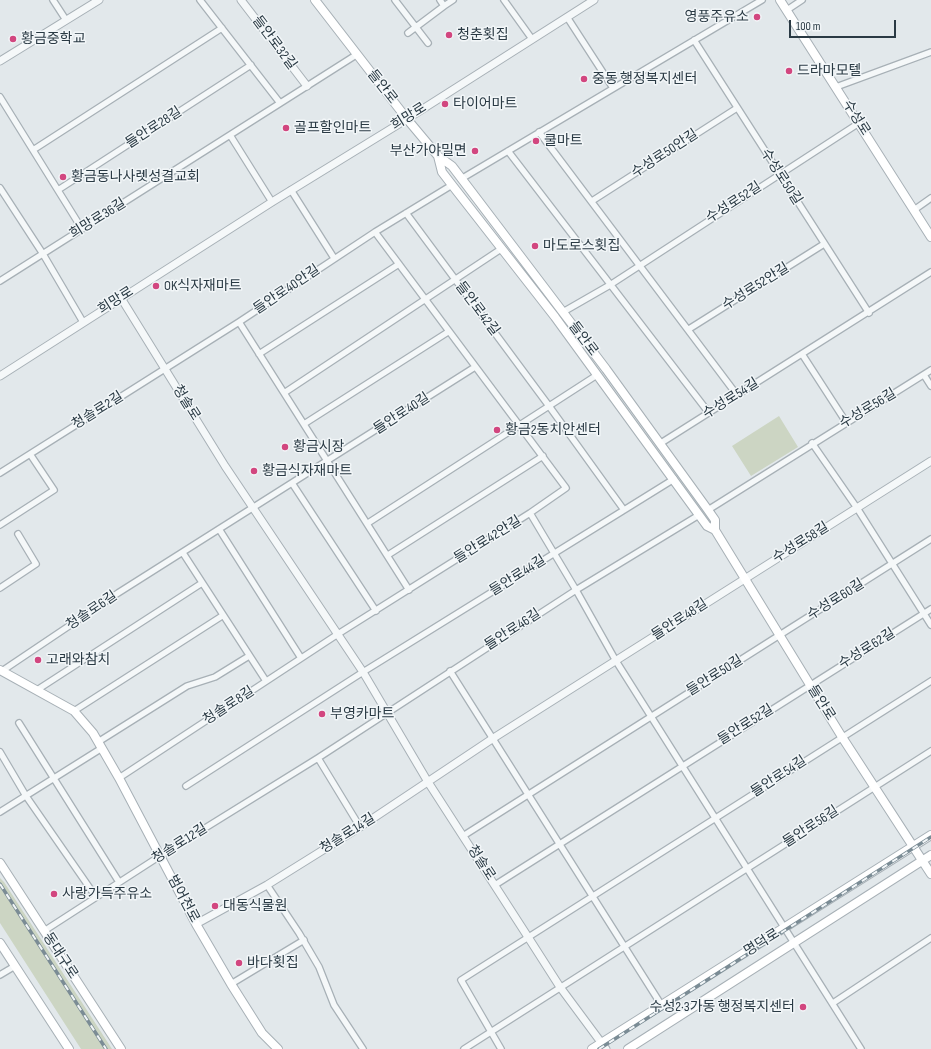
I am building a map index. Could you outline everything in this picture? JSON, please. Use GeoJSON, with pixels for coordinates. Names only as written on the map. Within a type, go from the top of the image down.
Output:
{"type":"FeatureCollection","features":[{"type":"Feature","properties":{"kind":"main road","name":"들안로"},"geometry":{"type":"LineString","coordinates":[[315,0],[406,119],[438,156],[452,166],[563,312],[715,520],[714,530]]}},
{"type":"Feature","properties":{"kind":"main road","name":"수성로"},"geometry":{"type":"LineString","coordinates":[[780,0],[931,237]]}},
{"type":"Feature","properties":{"kind":"main road","name":"들안로"},"geometry":{"type":"LineString","coordinates":[[438,156],[442,172],[597,375],[707,526],[714,530],[842,737],[931,874]]}},
{"type":"Feature","properties":{"kind":"main road","name":"범어천로"},"geometry":{"type":"LineString","coordinates":[[1,671],[74,711],[100,745],[196,924],[231,984],[262,1033],[278,1049]]}},
{"type":"Feature","properties":{"kind":"main road","name":"명덕로"},"geometry":{"type":"LineString","coordinates":[[592,1049],[604,1046],[662,1006],[931,836]]}},
{"type":"Feature","properties":{"kind":"main road","name":"명덕로"},"geometry":{"type":"LineString","coordinates":[[628,1049],[931,855]]}},
{"type":"Feature","properties":{"kind":"main road","name":"동대구로"},"geometry":{"type":"LineString","coordinates":[[0,863],[121,1049]]}},
{"type":"Feature","properties":{"kind":"main road"},"geometry":{"type":"LineString","coordinates":[[0,873],[13,882]]}},
{"type":"Feature","properties":{"kind":"main road"},"geometry":{"type":"LineString","coordinates":[[0,943],[69,1049]]}},
{"type":"Feature","properties":{"kind":"street"},"geometry":{"type":"LineString","coordinates":[[53,0],[66,20]]}},
{"type":"Feature","properties":{"kind":"street"},"geometry":{"type":"LineString","coordinates":[[0,61],[99,0]]}},
{"type":"Feature","properties":{"kind":"street"},"geometry":{"type":"LineString","coordinates":[[200,0],[280,104]]}},
{"type":"Feature","properties":{"kind":"street","name":"들안로32길"},"geometry":{"type":"LineString","coordinates":[[241,0],[307,86]]}},
{"type":"Feature","properties":{"kind":"street"},"geometry":{"type":"LineString","coordinates":[[395,0],[428,43]]}},
{"type":"Feature","properties":{"kind":"street"},"geometry":{"type":"LineString","coordinates":[[440,0],[444,6]]}},
{"type":"Feature","properties":{"kind":"street"},"geometry":{"type":"LineString","coordinates":[[408,33],[453,0]]}},
{"type":"Feature","properties":{"kind":"street"},"geometry":{"type":"LineString","coordinates":[[504,0],[532,39]]}},
{"type":"Feature","properties":{"kind":"street","name":"희망로"},"geometry":{"type":"LineString","coordinates":[[0,376],[272,202],[594,0]]}},
{"type":"Feature","properties":{"kind":"street"},"geometry":{"type":"LineString","coordinates":[[461,179],[762,0]]}},
{"type":"Feature","properties":{"kind":"street"},"geometry":{"type":"LineString","coordinates":[[787,10],[802,0]]}},
{"type":"Feature","properties":{"kind":"street"},"geometry":{"type":"LineString","coordinates":[[567,17],[613,88]]}},
{"type":"Feature","properties":{"kind":"street"},"geometry":{"type":"LineString","coordinates":[[33,150],[222,28]]}},
{"type":"Feature","properties":{"kind":"street","name":"수성로50길"},"geometry":{"type":"LineString","coordinates":[[694,40],[869,313]]}},
{"type":"Feature","properties":{"kind":"street"},"geometry":{"type":"LineString","coordinates":[[836,87],[931,52]]}},
{"type":"Feature","properties":{"kind":"street"},"geometry":{"type":"LineString","coordinates":[[272,202],[230,135],[356,55]]}},
{"type":"Feature","properties":{"kind":"street","name":"들안로28길"},"geometry":{"type":"LineString","coordinates":[[58,190],[251,65]]}},
{"type":"Feature","properties":{"kind":"street"},"geometry":{"type":"LineString","coordinates":[[0,97],[82,229]]}},
{"type":"Feature","properties":{"kind":"street","name":"수성로50안길"},"geometry":{"type":"LineString","coordinates":[[592,201],[737,108]]}},
{"type":"Feature","properties":{"kind":"street","name":"수성로52길"},"geometry":{"type":"LineString","coordinates":[[563,312],[610,285],[639,264],[859,123]]}},
{"type":"Feature","properties":{"kind":"street"},"geometry":{"type":"LineString","coordinates":[[539,132],[689,329],[737,395]]}},
{"type":"Feature","properties":{"kind":"street","name":"희망로36길"},"geometry":{"type":"LineString","coordinates":[[1,279],[230,135]]}},
{"type":"Feature","properties":{"kind":"street"},"geometry":{"type":"LineString","coordinates":[[508,151],[709,413]]}},
{"type":"Feature","properties":{"kind":"street"},"geometry":{"type":"LineString","coordinates":[[452,185],[374,232],[448,332],[520,424]]}},
{"type":"Feature","properties":{"kind":"street"},"geometry":{"type":"LineString","coordinates":[[0,188],[43,254]]}},
{"type":"Feature","properties":{"kind":"street"},"geometry":{"type":"LineString","coordinates":[[291,190],[334,258]]}},
{"type":"Feature","properties":{"kind":"street"},"geometry":{"type":"LineString","coordinates":[[914,210],[931,198]]}},
{"type":"Feature","properties":{"kind":"street","name":"들안로42길"},"geometry":{"type":"LineString","coordinates":[[406,213],[550,406],[624,510]]}},
{"type":"Feature","properties":{"kind":"street","name":"들안로40안길"},"geometry":{"type":"LineString","coordinates":[[165,369],[239,322],[374,232]]}},
{"type":"Feature","properties":{"kind":"street","name":"수성로52안길"},"geometry":{"type":"LineString","coordinates":[[689,329],[824,244]]}},
{"type":"Feature","properties":{"kind":"street"},"geometry":{"type":"LineString","coordinates":[[284,393],[424,298],[501,249]]}},
{"type":"Feature","properties":{"kind":"street","name":"희망로"},"geometry":{"type":"LineString","coordinates":[[43,254],[83,322]]}},
{"type":"Feature","properties":{"kind":"street"},"geometry":{"type":"LineString","coordinates":[[259,354],[399,264]]}},
{"type":"Feature","properties":{"kind":"street","name":"수성로54길"},"geometry":{"type":"LineString","coordinates":[[660,443],[869,313],[931,272]]}},
{"type":"Feature","properties":{"kind":"street","name":"청솔로"},"geometry":{"type":"LineString","coordinates":[[121,298],[252,507],[363,672],[428,782],[560,987],[604,1046]]}},
{"type":"Feature","properties":{"kind":"street"},"geometry":{"type":"LineString","coordinates":[[239,322],[368,523],[409,590]]}},
{"type":"Feature","properties":{"kind":"street"},"geometry":{"type":"LineString","coordinates":[[304,424],[448,332]]}},
{"type":"Feature","properties":{"kind":"street"},"geometry":{"type":"LineString","coordinates":[[802,354],[846,422]]}},
{"type":"Feature","properties":{"kind":"street","name":"들안로40길"},"geometry":{"type":"LineString","coordinates":[[328,462],[475,367]]}},
{"type":"Feature","properties":{"kind":"street","name":"청솔로2길"},"geometry":{"type":"LineString","coordinates":[[0,473],[165,369]]}},
{"type":"Feature","properties":{"kind":"street","name":"수성로56길"},"geometry":{"type":"LineString","coordinates":[[708,510],[812,443],[931,370]]}},
{"type":"Feature","properties":{"kind":"street"},"geometry":{"type":"LineString","coordinates":[[368,523],[597,375]]}},
{"type":"Feature","properties":{"kind":"street"},"geometry":{"type":"LineString","coordinates":[[924,375],[931,386]]}},
{"type":"Feature","properties":{"kind":"street","name":"들안로42안길"},"geometry":{"type":"LineString","coordinates":[[338,634],[530,514],[566,488],[520,424]]}},
{"type":"Feature","properties":{"kind":"street"},"geometry":{"type":"LineString","coordinates":[[812,443],[857,508],[931,625]]}},
{"type":"Feature","properties":{"kind":"street"},"geometry":{"type":"LineString","coordinates":[[0,525],[54,490],[30,454]]}},
{"type":"Feature","properties":{"kind":"street"},"geometry":{"type":"LineString","coordinates":[[388,556],[543,456]]}},
{"type":"Feature","properties":{"kind":"street","name":"수성로58길"},"geometry":{"type":"LineString","coordinates":[[745,578],[931,461]]}},
{"type":"Feature","properties":{"kind":"street"},"geometry":{"type":"LineString","coordinates":[[252,507],[328,462]]}},
{"type":"Feature","properties":{"kind":"street","name":"들안로44길"},"geometry":{"type":"LineString","coordinates":[[363,672],[674,479]]}},
{"type":"Feature","properties":{"kind":"street"},"geometry":{"type":"LineString","coordinates":[[292,483],[376,611]]}},
{"type":"Feature","properties":{"kind":"street","name":"청솔로6길"},"geometry":{"type":"LineString","coordinates":[[1,671],[252,507]]}},
{"type":"Feature","properties":{"kind":"street"},"geometry":{"type":"LineString","coordinates":[[530,514],[576,590],[616,661],[862,1049]]}},
{"type":"Feature","properties":{"kind":"street","name":"들안로46길"},"geometry":{"type":"LineString","coordinates":[[387,712],[576,590],[699,515]]}},
{"type":"Feature","properties":{"kind":"street"},"geometry":{"type":"LineString","coordinates":[[219,529],[302,658]]}},
{"type":"Feature","properties":{"kind":"street"},"geometry":{"type":"LineString","coordinates":[[0,588],[36,564],[18,534]]}},
{"type":"Feature","properties":{"kind":"street","name":"수성로60길"},"geometry":{"type":"LineString","coordinates":[[779,636],[931,539]]}},
{"type":"Feature","properties":{"kind":"street"},"geometry":{"type":"LineString","coordinates":[[183,553],[222,616],[266,681]]}},
{"type":"Feature","properties":{"kind":"street","name":"들안로48길"},"geometry":{"type":"LineString","coordinates":[[428,782],[745,578]]}},
{"type":"Feature","properties":{"kind":"street"},"geometry":{"type":"LineString","coordinates":[[37,690],[202,583]]}},
{"type":"Feature","properties":{"kind":"street","name":"수성로62길"},"geometry":{"type":"LineString","coordinates":[[810,685],[931,609]]}},
{"type":"Feature","properties":{"kind":"street"},"geometry":{"type":"LineString","coordinates":[[74,711],[222,616]]}},
{"type":"Feature","properties":{"kind":"street","name":"청솔로8길"},"geometry":{"type":"LineString","coordinates":[[119,778],[338,634]]}},
{"type":"Feature","properties":{"kind":"street","name":"들안로50길"},"geometry":{"type":"LineString","coordinates":[[463,836],[779,636]]}},
{"type":"Feature","properties":{"kind":"street"},"geometry":{"type":"LineString","coordinates":[[0,812],[53,778],[186,686],[215,677],[249,656]]}},
{"type":"Feature","properties":{"kind":"street"},"geometry":{"type":"LineString","coordinates":[[450,671],[492,740],[528,794],[662,1006]]}},
{"type":"Feature","properties":{"kind":"street"},"geometry":{"type":"LineString","coordinates":[[186,786],[363,672]]}},
{"type":"Feature","properties":{"kind":"street","name":"들안로54길"},"geometry":{"type":"LineString","coordinates":[[490,1032],[461,980],[931,681]]}},
{"type":"Feature","properties":{"kind":"street","name":"들안로52길"},"geometry":{"type":"LineString","coordinates":[[495,885],[810,685]]}},
{"type":"Feature","properties":{"kind":"street","name":"청솔로12길"},"geometry":{"type":"LineString","coordinates":[[44,931],[160,856],[318,758],[387,712]]}},
{"type":"Feature","properties":{"kind":"street"},"geometry":{"type":"LineString","coordinates":[[19,723],[119,882]]}},
{"type":"Feature","properties":{"kind":"street","name":"들안로56길"},"geometry":{"type":"LineString","coordinates":[[464,1049],[931,751]]}},
{"type":"Feature","properties":{"kind":"street"},"geometry":{"type":"LineString","coordinates":[[0,752],[26,796],[96,897]]}},
{"type":"Feature","properties":{"kind":"street"},"geometry":{"type":"LineString","coordinates":[[318,758],[360,827]]}},
{"type":"Feature","properties":{"kind":"street","name":"청솔로14길"},"geometry":{"type":"LineString","coordinates":[[196,924],[267,886],[428,782]]}},
{"type":"Feature","properties":{"kind":"street"},"geometry":{"type":"LineString","coordinates":[[267,886],[304,940],[320,967],[336,1009],[364,1049]]}},
{"type":"Feature","properties":{"kind":"street"},"geometry":{"type":"LineString","coordinates":[[833,1003],[931,938]]}},
{"type":"Feature","properties":{"kind":"street"},"geometry":{"type":"LineString","coordinates":[[231,984],[304,940]]}},
{"type":"Feature","properties":{"kind":"street"},"geometry":{"type":"LineString","coordinates":[[0,975],[15,966]]}},
{"type":"Feature","properties":{"kind":"street"},"geometry":{"type":"LineString","coordinates":[[490,1032],[501,1049]]}},
{"type":"Feature","properties":{"kind":"green space"},"geometry":{"type":"Polygon","coordinates":[[[779,416],[798,447],[751,476],[732,446],[779,416]]]}},
{"type":"Feature","properties":{"kind":"green space"},"geometry":{"type":"Polygon","coordinates":[[[0,878],[112,1049],[81,1049],[0,923],[0,878]]]}},
{"type":"Feature","properties":{"kind":"railway"},"geometry":{"type":"LineString","coordinates":[[599,1049],[931,837]]}},
{"type":"Feature","properties":{"kind":"railway"},"geometry":{"type":"LineString","coordinates":[[0,884],[106,1049]]}},
{"type":"Feature","properties":{"kind":"place","name":"영풍주유소"},"geometry":{"type":"Point","coordinates":[757,17]}},
{"type":"Feature","properties":{"kind":"place","name":"청춘횟집"},"geometry":{"type":"Point","coordinates":[449,35]}},
{"type":"Feature","properties":{"kind":"place","name":"황금중학교"},"geometry":{"type":"Point","coordinates":[13,39]}},
{"type":"Feature","properties":{"kind":"place","name":"드라마모텔"},"geometry":{"type":"Point","coordinates":[789,71]}},
{"type":"Feature","properties":{"kind":"place","name":"중동 행정복지센터"},"geometry":{"type":"Point","coordinates":[584,79]}},
{"type":"Feature","properties":{"kind":"place","name":"타이어마트"},"geometry":{"type":"Point","coordinates":[445,104]}},
{"type":"Feature","properties":{"kind":"place","name":"골프할인마트"},"geometry":{"type":"Point","coordinates":[286,128]}},
{"type":"Feature","properties":{"kind":"place","name":"쿨마트"},"geometry":{"type":"Point","coordinates":[536,141]}},
{"type":"Feature","properties":{"kind":"place","name":"부산가야밀면"},"geometry":{"type":"Point","coordinates":[475,151]}},
{"type":"Feature","properties":{"kind":"place","name":"황금동나사렛성결교회"},"geometry":{"type":"Point","coordinates":[63,177]}},
{"type":"Feature","properties":{"kind":"place","name":"마도로스횟집"},"geometry":{"type":"Point","coordinates":[535,246]}},
{"type":"Feature","properties":{"kind":"place","name":"OK식자재마트"},"geometry":{"type":"Point","coordinates":[156,286]}},
{"type":"Feature","properties":{"kind":"place","name":"황금2동치안센터"},"geometry":{"type":"Point","coordinates":[497,430]}},
{"type":"Feature","properties":{"kind":"place","name":"황금시장"},"geometry":{"type":"Point","coordinates":[285,447]}},
{"type":"Feature","properties":{"kind":"place","name":"황금식자재마트"},"geometry":{"type":"Point","coordinates":[254,471]}},
{"type":"Feature","properties":{"kind":"place","name":"고래와참치"},"geometry":{"type":"Point","coordinates":[38,660]}},
{"type":"Feature","properties":{"kind":"place","name":"부영카마트"},"geometry":{"type":"Point","coordinates":[322,714]}},
{"type":"Feature","properties":{"kind":"place","name":"사랑가득주유소"},"geometry":{"type":"Point","coordinates":[54,894]}},
{"type":"Feature","properties":{"kind":"place","name":"대동식물원"},"geometry":{"type":"Point","coordinates":[215,906]}},
{"type":"Feature","properties":{"kind":"place","name":"바다횟집"},"geometry":{"type":"Point","coordinates":[239,963]}},
{"type":"Feature","properties":{"kind":"place","name":"수성2·3가동 행정복지센터"},"geometry":{"type":"Point","coordinates":[803,1007]}}]}
